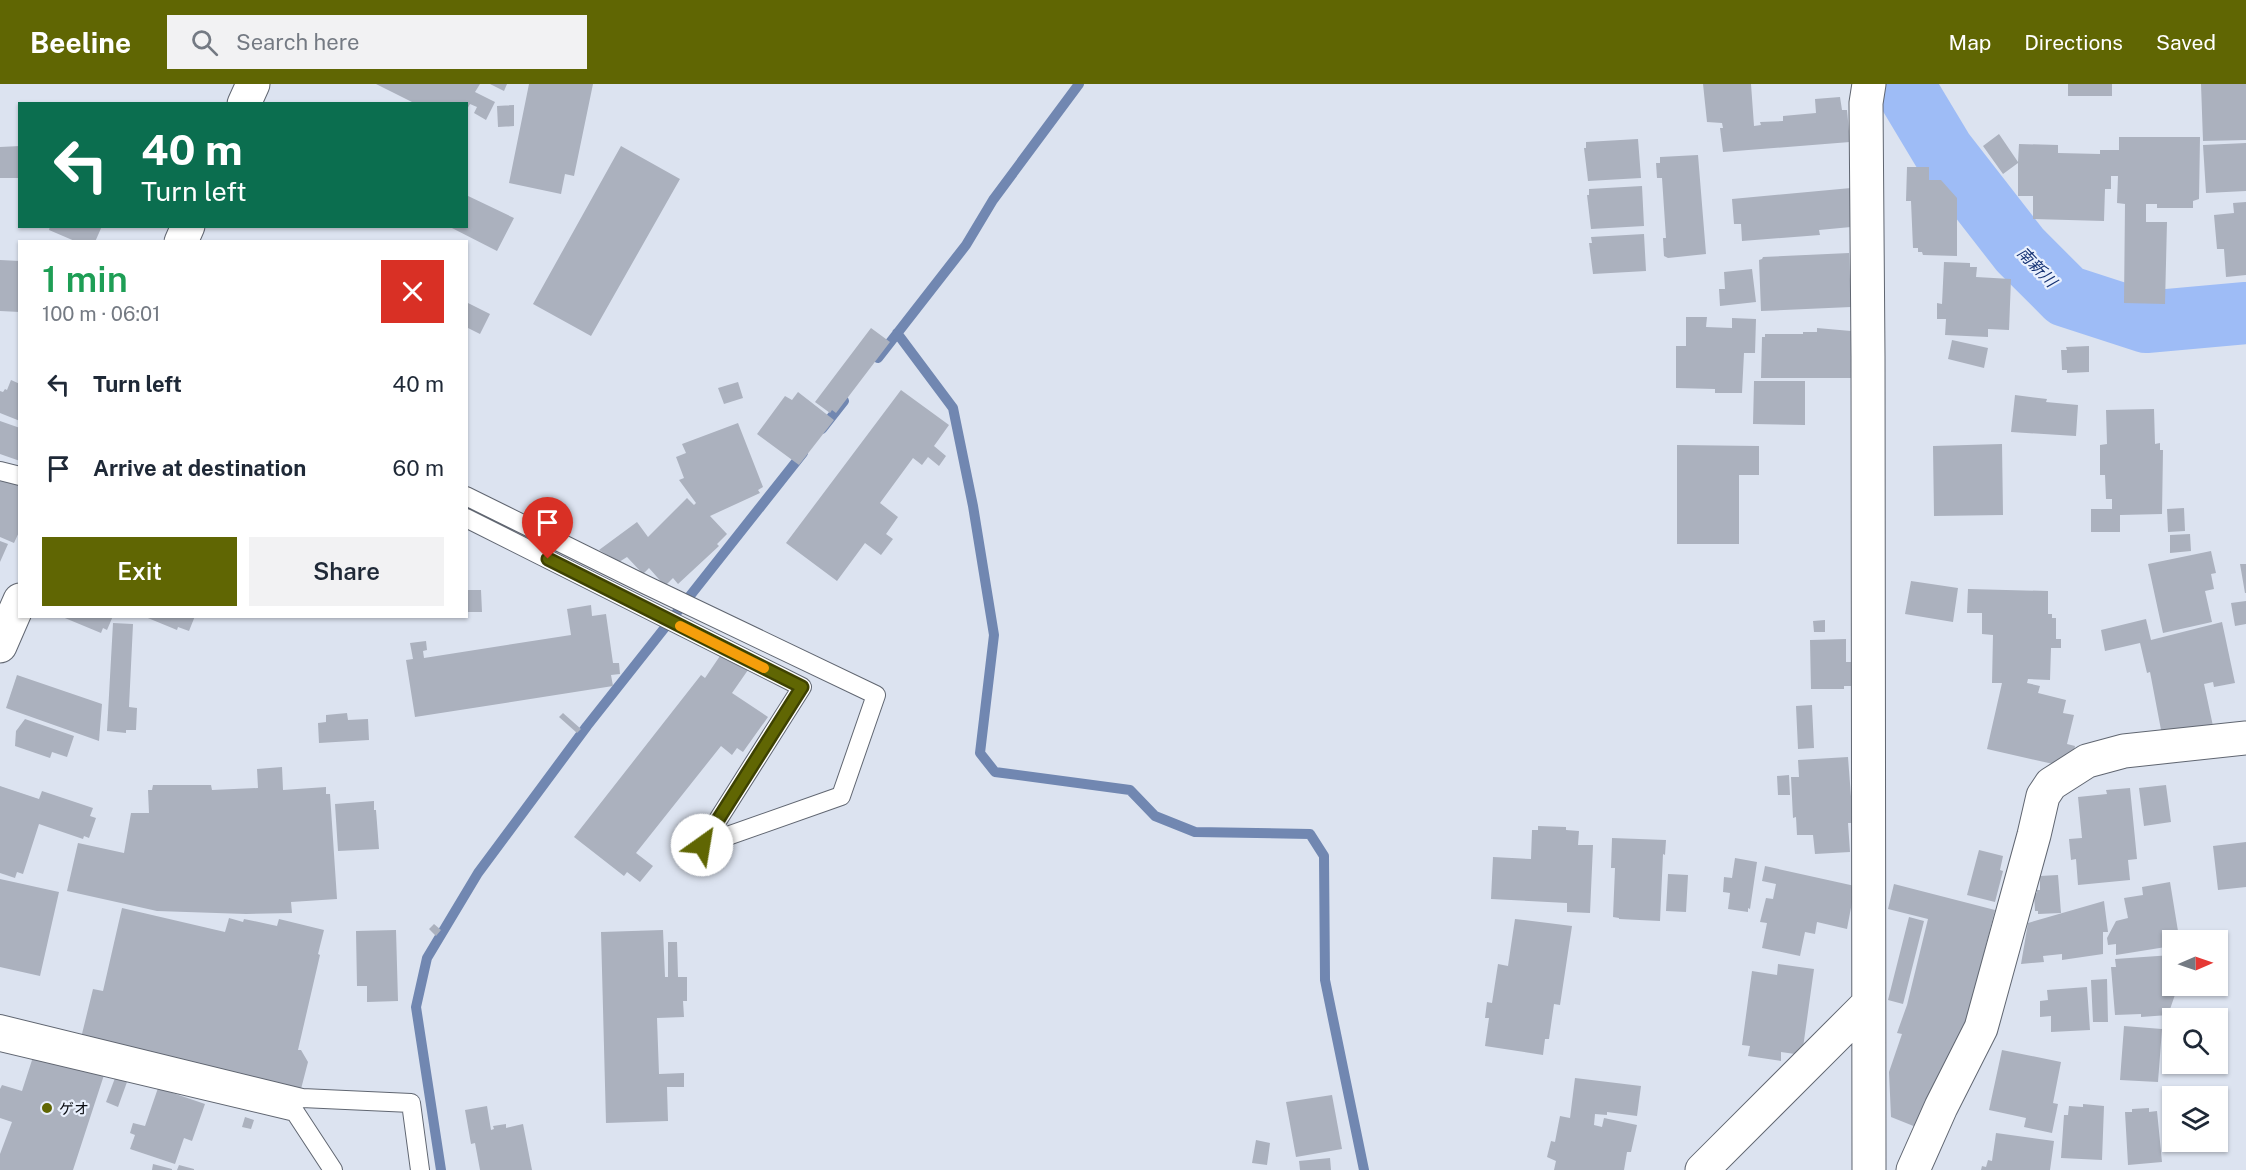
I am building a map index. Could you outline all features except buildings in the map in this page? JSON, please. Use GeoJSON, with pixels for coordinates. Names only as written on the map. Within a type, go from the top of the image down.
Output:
{"type":"FeatureCollection","features":[{"type":"Feature","properties":{"kind":"main road"},"geometry":{"type":"LineString","coordinates":[[245,102],[254,84]]}},
{"type":"Feature","properties":{"kind":"main road"},"geometry":{"type":"LineString","coordinates":[[1869,84],[1866,103],[1869,1170]]}},
{"type":"Feature","properties":{"kind":"main road"},"geometry":{"type":"LineString","coordinates":[[0,646],[18,605]]}},
{"type":"Feature","properties":{"kind":"main road"},"geometry":{"type":"LineString","coordinates":[[1913,1170],[1941,1107],[1981,1028],[2043,796],[2051,784],[2086,761],[2124,751],[2246,738]]}},
{"type":"Feature","properties":{"kind":"main road"},"geometry":{"type":"LineString","coordinates":[[1702,1170],[1868,1004]]}},
{"type":"Feature","properties":{"kind":"lane"},"geometry":{"type":"LineString","coordinates":[[0,471],[18,476]]}},
{"type":"Feature","properties":{"kind":"lane"},"geometry":{"type":"LineString","coordinates":[[468,497],[646,585],[876,694],[841,796],[702,845],[802,687],[468,519]]}},
{"type":"Feature","properties":{"kind":"lane"},"geometry":{"type":"LineString","coordinates":[[0,1024],[302,1098],[411,1103],[420,1170]]}},
{"type":"Feature","properties":{"kind":"lane"},"geometry":{"type":"LineString","coordinates":[[0,1042],[295,1112],[333,1170]]}},
{"type":"Feature","properties":{"kind":"waterway"},"geometry":{"type":"LineString","coordinates":[[878,358],[966,245],[993,200],[1079,84]]}},
{"type":"Feature","properties":{"kind":"waterway","name":"南新川"},"geometry":{"type":"LineString","coordinates":[[1905,84],[1943,151],[2020,250],[2066,296],[2146,322],[2246,313]]}},
{"type":"Feature","properties":{"kind":"waterway"},"geometry":{"type":"LineString","coordinates":[[897,333],[953,408],[973,506],[994,635],[980,753],[995,772],[1130,790],[1155,816],[1195,832],[1310,834],[1324,856],[1325,980],[1364,1170]]}},
{"type":"Feature","properties":{"kind":"waterway"},"geometry":{"type":"LineString","coordinates":[[822,429],[844,401]]}},
{"type":"Feature","properties":{"kind":"waterway"},"geometry":{"type":"LineString","coordinates":[[441,1170],[416,1007],[427,958],[478,873],[587,726],[803,453]]}},
{"type":"Feature","properties":{"kind":"slow traffic"},"geometry":{"type":"LineString","coordinates":[[680,626],[764,668]]}},
{"type":"Feature","properties":{"kind":"place","name":"ゲオ"},"geometry":{"type":"Point","coordinates":[47,1108]}},
{"type":"Feature","properties":{"kind":"route"},"geometry":{"type":"LineString","coordinates":[[548,559],[802,687],[702,845]]}}]}
